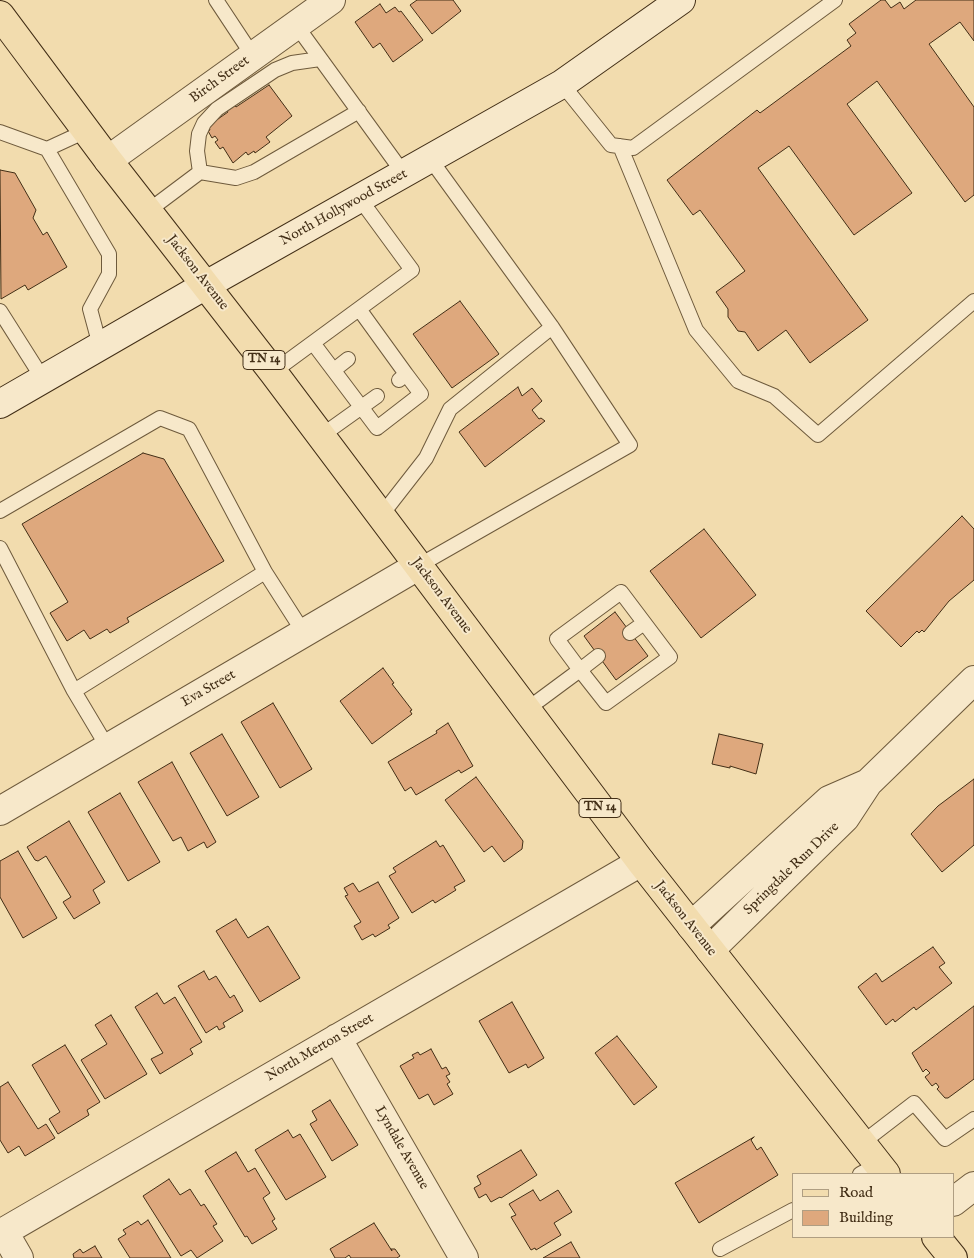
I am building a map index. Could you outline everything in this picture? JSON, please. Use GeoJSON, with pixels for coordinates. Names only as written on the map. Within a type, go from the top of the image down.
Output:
{"type":"FeatureCollection","features":[{"type":"Feature","properties":{"kind":"main road","name":"Jackson Avenue"},"geometry":{"type":"LineString","coordinates":[[0,15],[108,160],[273,372],[641,862],[862,1143],[875,1171]]}},
{"type":"Feature","properties":{"kind":"main road"},"geometry":{"type":"LineString","coordinates":[[937,1238],[953,1258]]}},
{"type":"Feature","properties":{"kind":"street","name":"Birch Street"},"geometry":{"type":"LineString","coordinates":[[108,160],[331,0]]}},
{"type":"Feature","properties":{"kind":"street","name":"North Hollywood Street"},"geometry":{"type":"LineString","coordinates":[[0,404],[562,84],[681,0]]}},
{"type":"Feature","properties":{"kind":"street","name":"Eva Street"},"geometry":{"type":"LineString","coordinates":[[0,812],[418,566]]}},
{"type":"Feature","properties":{"kind":"street","name":"Springdale Run Drive"},"geometry":{"type":"LineString","coordinates":[[710,950],[845,818],[868,783],[974,680]]}},
{"type":"Feature","properties":{"kind":"street","name":"Springdale Run Drive"},"geometry":{"type":"LineString","coordinates":[[691,926],[829,800],[868,783]]}},
{"type":"Feature","properties":{"kind":"street","name":"North Merton Street"},"geometry":{"type":"LineString","coordinates":[[2,1233],[641,862]]}},
{"type":"Feature","properties":{"kind":"street","name":"Lyndale Avenue"},"geometry":{"type":"LineString","coordinates":[[338,1038],[464,1258]]}},
{"type":"Feature","properties":{"kind":"street"},"geometry":{"type":"LineString","coordinates":[[954,1201],[974,1186]]}},
{"type":"Feature","properties":{"kind":"street"},"geometry":{"type":"LineString","coordinates":[[2,1233],[19,1258]]}},
{"type":"Feature","properties":{"kind":"lane"},"geometry":{"type":"LineString","coordinates":[[216,0],[253,56]]}},
{"type":"Feature","properties":{"kind":"lane"},"geometry":{"type":"LineString","coordinates":[[562,84],[611,145],[633,148],[835,0]]}},
{"type":"Feature","properties":{"kind":"lane"},"geometry":{"type":"LineString","coordinates":[[296,25],[404,174]]}},
{"type":"Feature","properties":{"kind":"lane"},"geometry":{"type":"LineString","coordinates":[[200,172],[197,151],[199,134],[204,123],[217,109],[276,70],[292,64],[320,59]]}},
{"type":"Feature","properties":{"kind":"lane"},"geometry":{"type":"LineString","coordinates":[[148,211],[200,172],[236,178],[254,172],[359,112]]}},
{"type":"Feature","properties":{"kind":"lane"},"geometry":{"type":"LineString","coordinates":[[47,149],[86,131]]}},
{"type":"Feature","properties":{"kind":"lane"},"geometry":{"type":"LineString","coordinates":[[0,132],[47,149],[109,254],[109,274],[90,309],[100,346]]}},
{"type":"Feature","properties":{"kind":"lane"},"geometry":{"type":"LineString","coordinates":[[620,146],[696,330],[738,381],[774,396],[818,435],[974,302]]}},
{"type":"Feature","properties":{"kind":"lane"},"geometry":{"type":"LineString","coordinates":[[418,566],[630,444],[552,327],[430,160]]}},
{"type":"Feature","properties":{"kind":"lane"},"geometry":{"type":"LineString","coordinates":[[273,372],[412,270],[360,199]]}},
{"type":"Feature","properties":{"kind":"lane"},"geometry":{"type":"LineString","coordinates":[[313,343],[377,428],[421,394],[402,377],[375,339],[359,309]]}},
{"type":"Feature","properties":{"kind":"lane"},"geometry":{"type":"LineString","coordinates":[[0,311],[43,379]]}},
{"type":"Feature","properties":{"kind":"lane"},"geometry":{"type":"LineString","coordinates":[[380,516],[426,458],[450,409],[552,327]]}},
{"type":"Feature","properties":{"kind":"lane"},"geometry":{"type":"LineString","coordinates":[[334,370],[348,359]]}},
{"type":"Feature","properties":{"kind":"lane"},"geometry":{"type":"LineString","coordinates":[[321,436],[377,396]]}},
{"type":"Feature","properties":{"kind":"lane"},"geometry":{"type":"LineString","coordinates":[[0,511],[160,418],[189,429],[265,572],[304,633]]}},
{"type":"Feature","properties":{"kind":"lane"},"geometry":{"type":"LineString","coordinates":[[0,548],[74,691],[108,748]]}},
{"type":"Feature","properties":{"kind":"lane"},"geometry":{"type":"LineString","coordinates":[[74,691],[265,572]]}},
{"type":"Feature","properties":{"kind":"lane"},"geometry":{"type":"LineString","coordinates":[[621,592],[670,656],[606,703],[580,670],[557,639],[621,592]]}},
{"type":"Feature","properties":{"kind":"lane"},"geometry":{"type":"LineString","coordinates":[[630,633],[644,623]]}},
{"type":"Feature","properties":{"kind":"lane"},"geometry":{"type":"LineString","coordinates":[[526,710],[598,656]]}},
{"type":"Feature","properties":{"kind":"lane"},"geometry":{"type":"LineString","coordinates":[[862,1143],[914,1103],[945,1139],[974,1119]]}},
{"type":"Feature","properties":{"kind":"lane"},"geometry":{"type":"LineString","coordinates":[[720,1249],[792,1211]]}},
{"type":"Feature","properties":{"kind":"building"},"geometry":{"type":"Polygon","coordinates":[[[417,0],[453,0],[461,11],[432,34],[410,5],[417,0]]]}},
{"type":"Feature","properties":{"kind":"building"},"geometry":{"type":"Polygon","coordinates":[[[881,0],[885,0],[891,8],[900,2],[904,9],[916,0],[974,0],[974,41],[960,22],[929,44],[974,107],[974,195],[965,202],[877,81],[847,104],[912,193],[854,235],[789,146],[758,168],[868,320],[810,363],[786,330],[758,351],[745,332],[738,331],[728,317],[728,309],[716,292],[745,271],[700,210],[693,215],[667,180],[757,110],[760,113],[851,46],[847,40],[856,33],[849,24],[881,0]]]}},
{"type":"Feature","properties":{"kind":"building"},"geometry":{"type":"Polygon","coordinates":[[[380,4],[386,13],[395,7],[399,12],[401,11],[423,40],[393,62],[380,43],[373,48],[355,22],[380,4]]]}},
{"type":"Feature","properties":{"kind":"building"},"geometry":{"type":"Polygon","coordinates":[[[269,85],[292,116],[266,137],[270,142],[255,153],[254,151],[248,155],[246,152],[233,163],[223,147],[220,149],[215,142],[218,140],[215,136],[212,138],[208,131],[210,130],[208,126],[228,112],[225,108],[232,102],[236,107],[269,85]]]}},
{"type":"Feature","properties":{"kind":"building"},"geometry":{"type":"Polygon","coordinates":[[[0,170],[15,173],[36,210],[33,218],[43,235],[47,232],[67,267],[28,290],[25,285],[1,299],[0,170]]]}},
{"type":"Feature","properties":{"kind":"building"},"geometry":{"type":"Polygon","coordinates":[[[460,301],[499,354],[452,388],[413,334],[460,301]]]}},
{"type":"Feature","properties":{"kind":"building"},"geometry":{"type":"Polygon","coordinates":[[[518,387],[522,396],[532,388],[542,401],[532,410],[539,419],[541,418],[545,421],[485,467],[459,432],[518,387]]]}},
{"type":"Feature","properties":{"kind":"building"},"geometry":{"type":"Polygon","coordinates":[[[143,453],[164,459],[224,561],[127,618],[129,622],[110,633],[107,629],[90,639],[84,630],[67,641],[50,613],[68,602],[22,524],[143,453]]]}},
{"type":"Feature","properties":{"kind":"building"},"geometry":{"type":"Polygon","coordinates":[[[962,516],[974,529],[974,580],[949,601],[924,632],[922,630],[919,633],[917,631],[901,647],[866,611],[962,516]]]}},
{"type":"Feature","properties":{"kind":"building"},"geometry":{"type":"Polygon","coordinates":[[[704,529],[756,595],[701,638],[650,571],[704,529]]]}},
{"type":"Feature","properties":{"kind":"building"},"geometry":{"type":"Polygon","coordinates":[[[615,612],[648,656],[616,680],[584,636],[615,612]]]}},
{"type":"Feature","properties":{"kind":"building"},"geometry":{"type":"Polygon","coordinates":[[[383,668],[394,683],[392,684],[412,710],[410,711],[412,714],[372,744],[340,701],[383,668]]]}},
{"type":"Feature","properties":{"kind":"building"},"geometry":{"type":"Polygon","coordinates":[[[273,703],[312,769],[280,788],[241,722],[273,703]]]}},
{"type":"Feature","properties":{"kind":"building"},"geometry":{"type":"Polygon","coordinates":[[[448,723],[473,766],[461,773],[459,770],[416,795],[411,787],[405,791],[388,762],[437,733],[436,731],[448,723]]]}},
{"type":"Feature","properties":{"kind":"building"},"geometry":{"type":"Polygon","coordinates":[[[222,734],[259,797],[227,816],[190,753],[222,734]]]}},
{"type":"Feature","properties":{"kind":"building"},"geometry":{"type":"Polygon","coordinates":[[[719,734],[763,744],[756,774],[730,766],[730,768],[712,764],[719,734]]]}},
{"type":"Feature","properties":{"kind":"building"},"geometry":{"type":"Polygon","coordinates":[[[172,762],[216,842],[207,848],[204,842],[188,851],[181,837],[173,841],[138,782],[172,762]]]}},
{"type":"Feature","properties":{"kind":"building"},"geometry":{"type":"Polygon","coordinates":[[[476,777],[523,841],[522,849],[504,862],[492,846],[484,852],[445,800],[476,777]]]}},
{"type":"Feature","properties":{"kind":"building"},"geometry":{"type":"Polygon","coordinates":[[[974,779],[974,845],[942,872],[911,834],[938,806],[974,779]]]}},
{"type":"Feature","properties":{"kind":"building"},"geometry":{"type":"Polygon","coordinates":[[[120,793],[160,862],[128,881],[88,812],[120,793]]]}},
{"type":"Feature","properties":{"kind":"building"},"geometry":{"type":"Polygon","coordinates":[[[69,821],[105,882],[93,890],[100,903],[74,919],[63,902],[71,897],[46,856],[38,861],[35,860],[27,847],[69,821]]]}},
{"type":"Feature","properties":{"kind":"building"},"geometry":{"type":"Polygon","coordinates":[[[436,841],[440,847],[443,845],[465,881],[454,887],[456,890],[435,903],[433,900],[412,913],[389,876],[396,872],[393,868],[436,841]]]}},
{"type":"Feature","properties":{"kind":"building"},"geometry":{"type":"Polygon","coordinates":[[[18,851],[57,918],[23,938],[0,897],[0,861],[18,851]]]}},
{"type":"Feature","properties":{"kind":"building"},"geometry":{"type":"Polygon","coordinates":[[[378,882],[399,918],[388,925],[390,928],[375,937],[373,934],[362,940],[354,926],[361,922],[345,896],[348,895],[344,888],[353,883],[359,892],[378,882]]]}},
{"type":"Feature","properties":{"kind":"building"},"geometry":{"type":"Polygon","coordinates":[[[236,919],[248,938],[268,926],[300,978],[260,1002],[216,931],[236,919]]]}},
{"type":"Feature","properties":{"kind":"building"},"geometry":{"type":"Polygon","coordinates":[[[933,947],[945,963],[939,967],[952,983],[916,1010],[914,1007],[895,1022],[893,1019],[886,1025],[858,987],[876,973],[882,982],[933,947]]]}},
{"type":"Feature","properties":{"kind":"building"},"geometry":{"type":"Polygon","coordinates":[[[204,971],[209,980],[216,976],[230,998],[234,995],[243,1011],[223,1023],[225,1027],[219,1030],[217,1026],[206,1033],[178,986],[204,971]]]}},
{"type":"Feature","properties":{"kind":"building"},"geometry":{"type":"Polygon","coordinates":[[[157,993],[164,1004],[175,997],[202,1042],[190,1049],[193,1054],[160,1074],[151,1059],[163,1053],[135,1007],[157,993]]]}},
{"type":"Feature","properties":{"kind":"building"},"geometry":{"type":"Polygon","coordinates":[[[512,1002],[544,1058],[528,1068],[526,1064],[509,1073],[479,1021],[512,1002]]]}},
{"type":"Feature","properties":{"kind":"building"},"geometry":{"type":"Polygon","coordinates":[[[974,1006],[974,1079],[948,1098],[945,1098],[937,1089],[939,1087],[936,1083],[932,1086],[925,1077],[930,1073],[926,1069],[923,1072],[912,1053],[974,1006]]]}},
{"type":"Feature","properties":{"kind":"building"},"geometry":{"type":"Polygon","coordinates":[[[111,1015],[147,1074],[105,1099],[81,1060],[107,1044],[95,1025],[111,1015]]]}},
{"type":"Feature","properties":{"kind":"building"},"geometry":{"type":"Polygon","coordinates":[[[617,1036],[657,1087],[634,1105],[595,1053],[617,1036]]]}},
{"type":"Feature","properties":{"kind":"building"},"geometry":{"type":"Polygon","coordinates":[[[65,1045],[100,1102],[87,1110],[89,1115],[58,1134],[49,1119],[60,1112],[32,1065],[65,1045]]]}},
{"type":"Feature","properties":{"kind":"building"},"geometry":{"type":"Polygon","coordinates":[[[431,1049],[442,1069],[446,1067],[450,1074],[446,1076],[450,1082],[447,1084],[453,1094],[434,1105],[428,1094],[419,1099],[400,1066],[414,1058],[412,1055],[418,1052],[420,1055],[431,1049]]]}},
{"type":"Feature","properties":{"kind":"building"},"geometry":{"type":"Polygon","coordinates":[[[8,1082],[38,1129],[46,1124],[55,1138],[25,1156],[19,1146],[8,1153],[0,1140],[0,1087],[8,1082]]]}},
{"type":"Feature","properties":{"kind":"building"},"geometry":{"type":"Polygon","coordinates":[[[330,1100],[358,1145],[332,1161],[310,1124],[317,1120],[312,1111],[330,1100]]]}},
{"type":"Feature","properties":{"kind":"building"},"geometry":{"type":"Polygon","coordinates":[[[288,1130],[293,1138],[300,1134],[326,1177],[286,1200],[255,1150],[288,1130]]]}},
{"type":"Feature","properties":{"kind":"building"},"geometry":{"type":"Polygon","coordinates":[[[754,1137],[751,1140],[757,1150],[761,1147],[778,1175],[699,1223],[675,1183],[754,1137]]]}},
{"type":"Feature","properties":{"kind":"building"},"geometry":{"type":"Polygon","coordinates":[[[521,1150],[537,1175],[501,1198],[491,1202],[486,1194],[479,1198],[474,1188],[481,1184],[477,1176],[521,1150]]]}},
{"type":"Feature","properties":{"kind":"building"},"geometry":{"type":"Polygon","coordinates":[[[236,1152],[248,1172],[255,1168],[270,1193],[263,1198],[275,1219],[272,1221],[277,1229],[252,1244],[247,1236],[245,1237],[205,1171],[236,1152]]]}},
{"type":"Feature","properties":{"kind":"building"},"geometry":{"type":"Polygon","coordinates":[[[169,1179],[180,1195],[190,1189],[201,1206],[204,1204],[217,1224],[213,1226],[223,1241],[197,1258],[191,1250],[181,1256],[143,1196],[169,1179]]]}},
{"type":"Feature","properties":{"kind":"building"},"geometry":{"type":"Polygon","coordinates":[[[533,1190],[540,1201],[558,1190],[572,1212],[554,1223],[561,1235],[536,1250],[535,1248],[531,1250],[511,1217],[516,1215],[509,1204],[533,1190]]]}},
{"type":"Feature","properties":{"kind":"building"},"geometry":{"type":"Polygon","coordinates":[[[148,1220],[171,1258],[130,1258],[118,1239],[126,1234],[123,1230],[138,1221],[141,1225],[148,1220]]]}},
{"type":"Feature","properties":{"kind":"building"},"geometry":{"type":"Polygon","coordinates":[[[374,1223],[392,1251],[391,1249],[395,1249],[400,1256],[397,1258],[351,1258],[349,1255],[345,1258],[335,1258],[330,1249],[374,1223]]]}},
{"type":"Feature","properties":{"kind":"building"},"geometry":{"type":"Polygon","coordinates":[[[571,1242],[580,1258],[543,1258],[571,1242]]]}},
{"type":"Feature","properties":{"kind":"building"},"geometry":{"type":"Polygon","coordinates":[[[95,1246],[102,1258],[74,1258],[73,1254],[80,1249],[83,1253],[95,1246]]]}}]}
